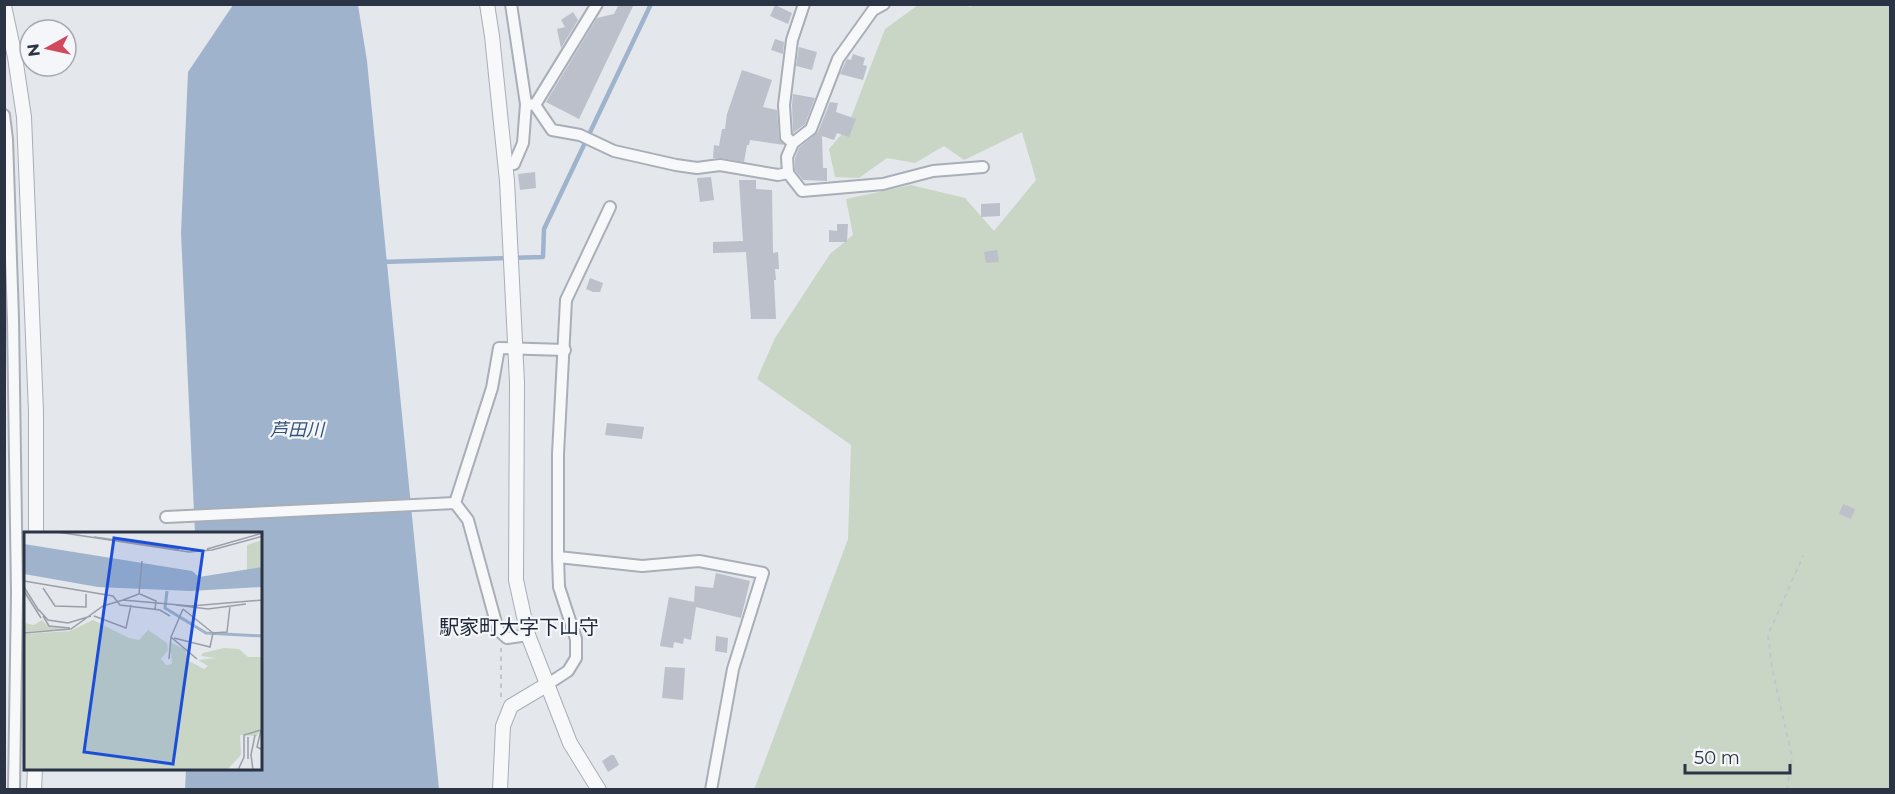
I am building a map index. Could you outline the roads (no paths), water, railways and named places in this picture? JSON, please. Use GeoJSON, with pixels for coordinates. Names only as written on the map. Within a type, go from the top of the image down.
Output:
{"type":"FeatureCollection","features":[{"type":"Feature","properties":{"kind":"street"},"geometry":{"type":"LineString","coordinates":[[487,4],[506,165],[517,382],[516,580],[528,635],[570,743],[599,789]]}},
{"type":"Feature","properties":{"kind":"street"},"geometry":{"type":"LineString","coordinates":[[506,165],[514,164],[523,143],[530,104],[511,4]]}},
{"type":"Feature","properties":{"kind":"street"},"geometry":{"type":"LineString","coordinates":[[530,104],[597,4]]}},
{"type":"Feature","properties":{"kind":"street"},"geometry":{"type":"LineString","coordinates":[[793,143],[786,137],[784,105],[792,40],[804,4]]}},
{"type":"Feature","properties":{"kind":"street"},"geometry":{"type":"LineString","coordinates":[[884,4],[873,10],[838,59],[811,129],[793,143],[787,157],[788,173],[802,190],[883,184],[933,171],[983,167]]}},
{"type":"Feature","properties":{"kind":"street"},"geometry":{"type":"LineString","coordinates":[[4,6],[24,117],[36,411],[36,532]]}},
{"type":"Feature","properties":{"kind":"street"},"geometry":{"type":"LineString","coordinates":[[530,104],[552,130],[580,135],[614,151],[697,168],[720,165],[777,175],[788,173]]}},
{"type":"Feature","properties":{"kind":"street"},"geometry":{"type":"LineString","coordinates":[[4,115],[8,139],[16,545],[14,789]]}},
{"type":"Feature","properties":{"kind":"street"},"geometry":{"type":"LineString","coordinates":[[500,789],[503,726],[511,706],[568,671],[576,658],[576,639],[559,587],[558,557],[558,454],[566,300],[610,207]]}},
{"type":"Feature","properties":{"kind":"street"},"geometry":{"type":"LineString","coordinates":[[455,503],[492,388],[499,348],[565,350]]}},
{"type":"Feature","properties":{"kind":"street"},"geometry":{"type":"LineString","coordinates":[[166,517],[455,503]]}},
{"type":"Feature","properties":{"kind":"street"},"geometry":{"type":"LineString","coordinates":[[455,503],[468,520],[498,630],[507,638],[528,635]]}},
{"type":"Feature","properties":{"kind":"street"},"geometry":{"type":"LineString","coordinates":[[558,557],[642,566],[699,561],[763,573],[733,669],[711,789]]}},
{"type":"Feature","properties":{"kind":"street"},"geometry":{"type":"LineString","coordinates":[[34,789],[35,770]]}},
{"type":"Feature","properties":{"kind":"water","name":"芦田川"},"geometry":{"type":"Polygon","coordinates":[[[233,5],[358,5],[367,61],[439,789],[185,790],[186,770],[262,770],[262,532],[195,532],[181,233],[188,72],[233,5]]]}},
{"type":"Feature","properties":{"kind":"waterway"},"geometry":{"type":"LineString","coordinates":[[382,262],[543,257],[544,229],[651,4]]}},
{"type":"Feature","properties":{"kind":"district","name":"駅家町大字下山守"},"geometry":{"type":"Point","coordinates":[519,627]}}]}
